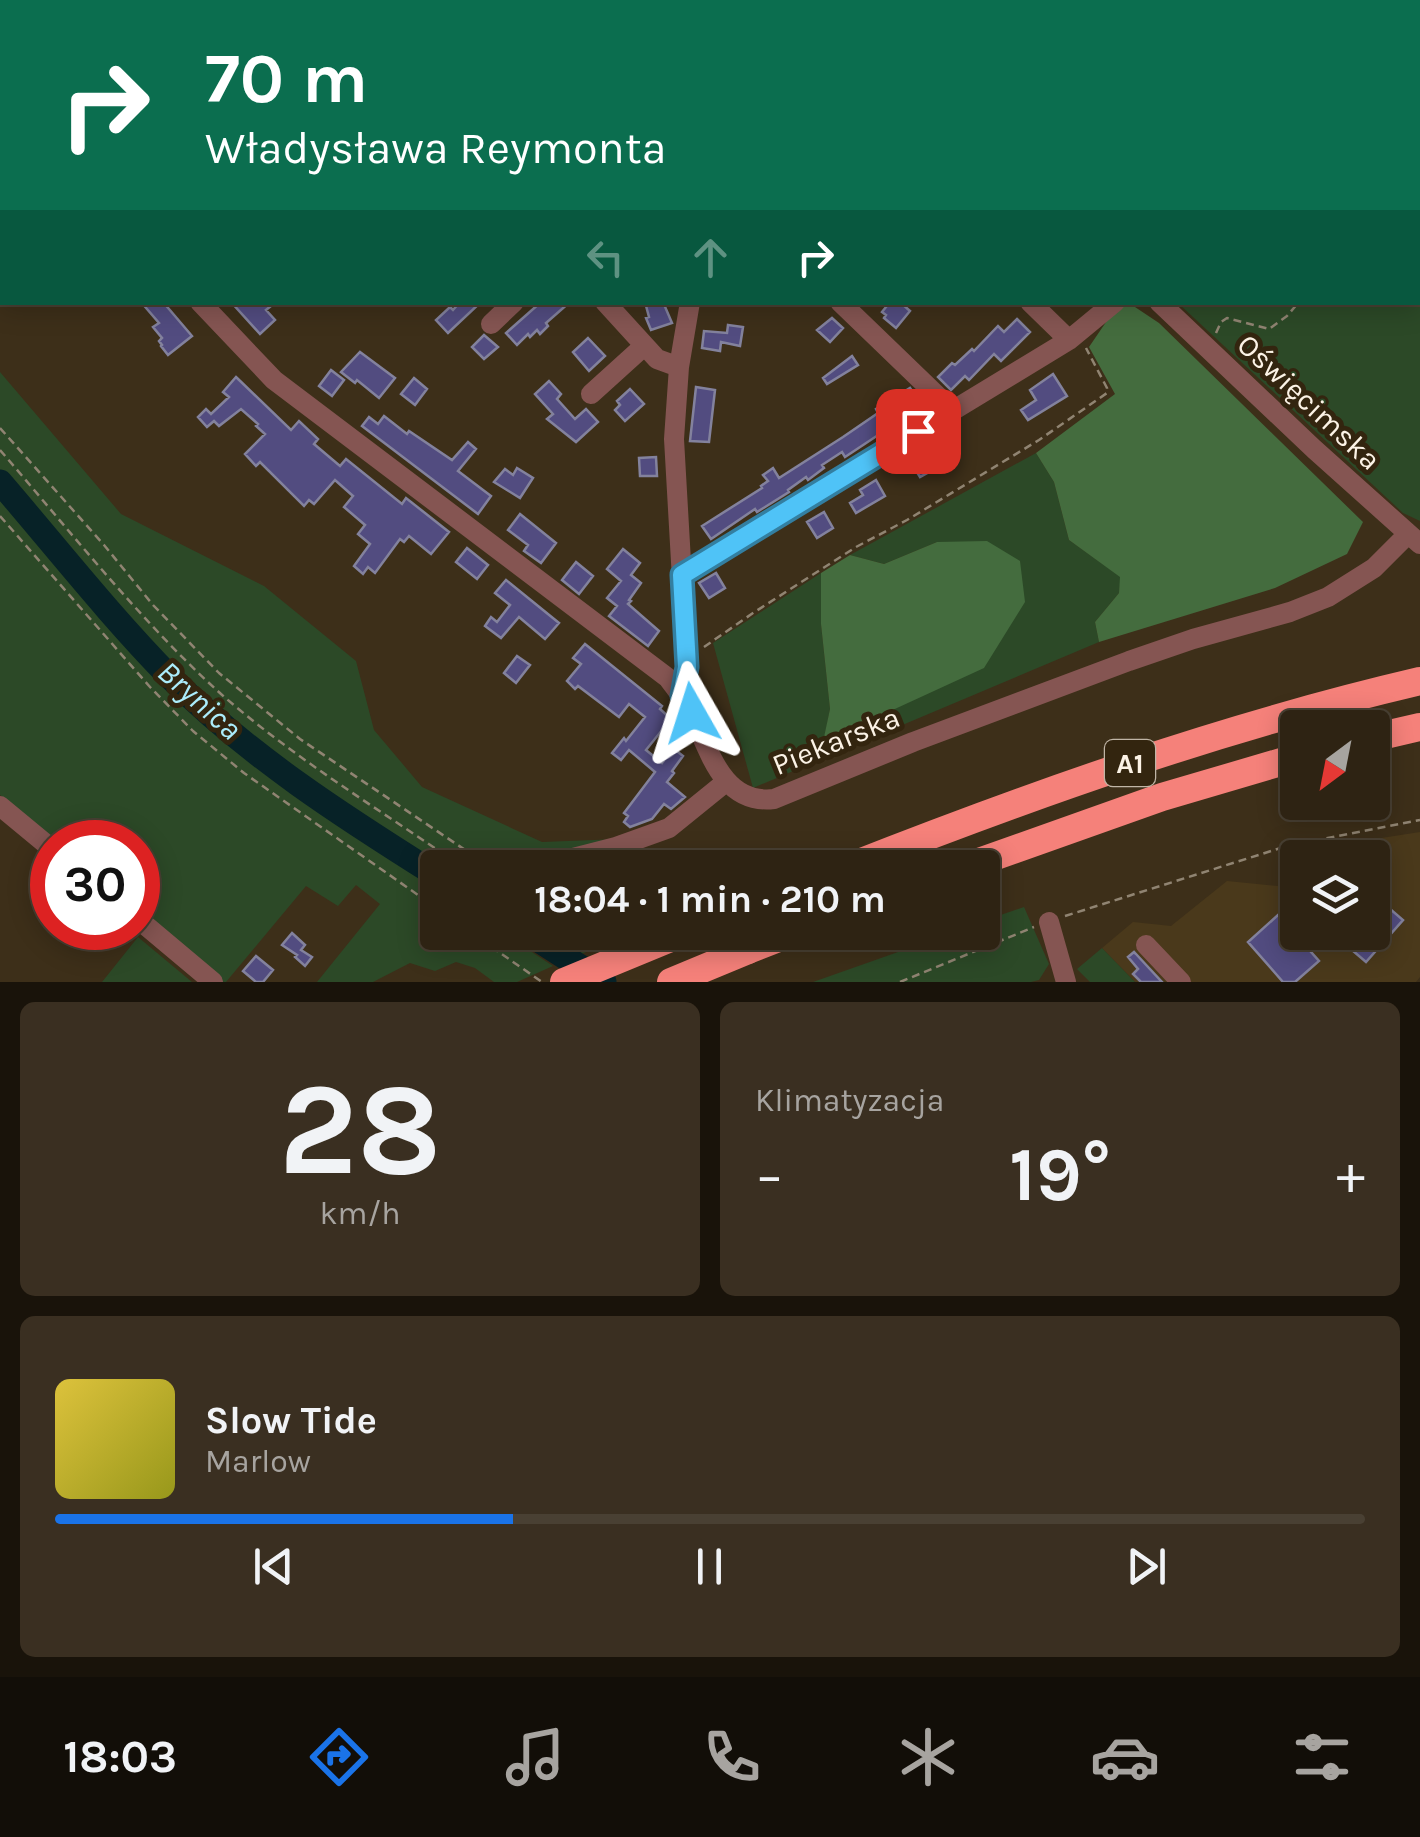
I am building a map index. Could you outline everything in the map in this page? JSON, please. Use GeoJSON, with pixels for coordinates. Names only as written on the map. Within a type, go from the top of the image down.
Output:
{"type":"FeatureCollection","features":[{"type":"Feature","properties":{"kind":"highway","name":"A1"},"geometry":{"type":"LineString","coordinates":[[893,850],[1170,750],[1290,713],[1420,682]]}},
{"type":"Feature","properties":{"kind":"highway"},"geometry":{"type":"LineString","coordinates":[[1390,734],[1420,727]]}},
{"type":"Feature","properties":{"kind":"highway","name":"A1"},"geometry":{"type":"LineString","coordinates":[[1000,855],[1162,797],[1280,763]]}},
{"type":"Feature","properties":{"kind":"highway"},"geometry":{"type":"LineString","coordinates":[[564,982],[641,950]]}},
{"type":"Feature","properties":{"kind":"highway"},"geometry":{"type":"LineString","coordinates":[[671,982],[748,950]]}},
{"type":"Feature","properties":{"kind":"street"},"geometry":{"type":"LineString","coordinates":[[203,305],[274,380],[668,678],[682,696],[727,781],[669,828],[605,850]]}},
{"type":"Feature","properties":{"kind":"street"},"geometry":{"type":"LineString","coordinates":[[491,324],[511,305]]}},
{"type":"Feature","properties":{"kind":"street"},"geometry":{"type":"LineString","coordinates":[[608,305],[657,358],[679,367]]}},
{"type":"Feature","properties":{"kind":"street"},"geometry":{"type":"LineString","coordinates":[[682,696],[686,660],[674,439],[679,367],[689,305]]}},
{"type":"Feature","properties":{"kind":"street"},"geometry":{"type":"LineString","coordinates":[[843,305],[952,410]]}},
{"type":"Feature","properties":{"kind":"street"},"geometry":{"type":"LineString","coordinates":[[1034,305],[1073,337]]}},
{"type":"Feature","properties":{"kind":"street"},"geometry":{"type":"LineString","coordinates":[[682,575],[1073,337],[1110,305]]}},
{"type":"Feature","properties":{"kind":"street","name":"Oświęcimska"},"geometry":{"type":"LineString","coordinates":[[1162,305],[1414,539]]}},
{"type":"Feature","properties":{"kind":"street"},"geometry":{"type":"LineString","coordinates":[[591,394],[644,346]]}},
{"type":"Feature","properties":{"kind":"street","name":"Piekarska"},"geometry":{"type":"LineString","coordinates":[[727,781],[748,798],[774,799],[1129,661],[1328,597],[1414,539]]}},
{"type":"Feature","properties":{"kind":"street"},"geometry":{"type":"LineString","coordinates":[[0,806],[30,831]]}},
{"type":"Feature","properties":{"kind":"street"},"geometry":{"type":"LineString","coordinates":[[1049,922],[1066,982]]}},
{"type":"Feature","properties":{"kind":"street"},"geometry":{"type":"LineString","coordinates":[[160,937],[213,982]]}},
{"type":"Feature","properties":{"kind":"street"},"geometry":{"type":"LineString","coordinates":[[1146,946],[1181,982]]}},
{"type":"Feature","properties":{"kind":"path"},"geometry":{"type":"LineString","coordinates":[[1216,340],[1221,322],[1227,318],[1269,329],[1297,305]]}},
{"type":"Feature","properties":{"kind":"path"},"geometry":{"type":"LineString","coordinates":[[686,660],[856,547],[1040,440],[1092,405],[1107,388],[1073,337]]}},
{"type":"Feature","properties":{"kind":"path"},"geometry":{"type":"LineString","coordinates":[[0,428],[153,605],[218,672],[300,739],[465,850]]}},
{"type":"Feature","properties":{"kind":"path"},"geometry":{"type":"LineString","coordinates":[[0,450],[135,605],[220,694],[293,752],[437,850]]}},
{"type":"Feature","properties":{"kind":"path"},"geometry":{"type":"LineString","coordinates":[[0,516],[150,688],[193,731],[244,774],[420,896]]}},
{"type":"Feature","properties":{"kind":"path"},"geometry":{"type":"LineString","coordinates":[[900,982],[1049,922],[1288,846],[1420,820]]}},
{"type":"Feature","properties":{"kind":"path"},"geometry":{"type":"LineString","coordinates":[[496,950],[542,982]]}},
{"type":"Feature","properties":{"kind":"shaded area"},"geometry":{"type":"Polygon","coordinates":[[[1420,832],[1420,977],[1416,982],[1135,982],[1102,948],[1133,922],[1171,926],[1227,881],[1280,886],[1280,950],[1390,950],[1390,840],[1375,839],[1420,832]]]}},
{"type":"Feature","properties":{"kind":"green space"},"geometry":{"type":"Polygon","coordinates":[[[1118,305],[1132,305],[1159,323],[1363,522],[1347,554],[1275,588],[1099,642],[1095,622],[1119,593],[1120,577],[1069,540],[1054,482],[1036,453],[1115,394],[1089,347],[1118,305]]]}},
{"type":"Feature","properties":{"kind":"green space"},"geometry":{"type":"Polygon","coordinates":[[[1180,305],[1420,305],[1420,521],[1403,513],[1180,305]]]}},
{"type":"Feature","properties":{"kind":"green space"},"geometry":{"type":"Polygon","coordinates":[[[0,372],[121,514],[264,586],[356,661],[374,730],[422,787],[542,842],[620,839],[622,850],[420,850],[420,857],[284,766],[200,696],[71,558],[0,473],[0,372]]]}},
{"type":"Feature","properties":{"kind":"green space"},"geometry":{"type":"Polygon","coordinates":[[[1036,453],[1054,482],[1069,540],[1121,577],[1119,593],[1095,622],[1099,642],[753,788],[713,643],[821,573],[821,624],[830,709],[824,741],[937,542],[884,564],[850,555],[1036,453]]]}},
{"type":"Feature","properties":{"kind":"green space"},"geometry":{"type":"Polygon","coordinates":[[[0,490],[138,648],[197,708],[304,796],[420,876],[420,950],[529,950],[553,966],[517,982],[494,982],[475,968],[456,962],[435,971],[410,963],[373,982],[317,982],[380,904],[356,885],[338,906],[306,886],[226,982],[222,982],[160,930],[160,820],[30,820],[0,795],[0,490]]]}},
{"type":"Feature","properties":{"kind":"green space"},"geometry":{"type":"Polygon","coordinates":[[[987,541],[1020,561],[1025,602],[984,668],[823,742],[830,709],[821,624],[821,573],[850,555],[884,564],[937,542],[987,541]]]}},
{"type":"Feature","properties":{"kind":"green space"},"geometry":{"type":"Polygon","coordinates":[[[1024,907],[1049,964],[1039,980],[813,982],[904,950],[1000,950],[1000,915],[1024,907]]]}},
{"type":"Feature","properties":{"kind":"green space"},"geometry":{"type":"Polygon","coordinates":[[[1102,948],[1135,982],[1090,982],[1077,969],[1102,948]]]}},
{"type":"Feature","properties":{"kind":"green space"},"geometry":{"type":"Polygon","coordinates":[[[128,950],[154,950],[192,982],[102,982],[128,950]]]}},
{"type":"Feature","properties":{"kind":"green space"},"geometry":{"type":"Polygon","coordinates":[[[560,950],[591,950],[572,958],[560,950]]]}},
{"type":"Feature","properties":{"kind":"building"},"geometry":{"type":"Polygon","coordinates":[[[144,305],[166,305],[192,336],[168,355],[153,327],[159,323],[144,305]]]}},
{"type":"Feature","properties":{"kind":"building"},"geometry":{"type":"Polygon","coordinates":[[[234,305],[272,305],[266,310],[275,320],[260,334],[234,305]]]}},
{"type":"Feature","properties":{"kind":"building"},"geometry":{"type":"Polygon","coordinates":[[[457,305],[478,305],[448,333],[436,320],[450,307],[453,310],[457,305]]]}},
{"type":"Feature","properties":{"kind":"building"},"geometry":{"type":"Polygon","coordinates":[[[538,305],[567,305],[546,323],[548,326],[540,334],[537,330],[530,337],[528,334],[517,345],[506,333],[538,305]]]}},
{"type":"Feature","properties":{"kind":"building"},"geometry":{"type":"Polygon","coordinates":[[[646,305],[664,305],[672,323],[651,330],[646,318],[649,317],[646,305]]]}},
{"type":"Feature","properties":{"kind":"building"},"geometry":{"type":"Polygon","coordinates":[[[888,305],[903,305],[910,311],[896,328],[882,312],[888,305]]]}},
{"type":"Feature","properties":{"kind":"building"},"geometry":{"type":"Polygon","coordinates":[[[832,318],[843,328],[830,342],[817,330],[832,318]]]}},
{"type":"Feature","properties":{"kind":"building"},"geometry":{"type":"Polygon","coordinates":[[[1017,319],[1030,332],[1001,361],[994,354],[969,380],[965,376],[951,390],[938,377],[952,363],[955,365],[974,351],[998,326],[1004,332],[1017,319]]]}},
{"type":"Feature","properties":{"kind":"building"},"geometry":{"type":"Polygon","coordinates":[[[728,325],[743,327],[740,346],[721,342],[720,351],[702,348],[704,331],[727,333],[728,325]]]}},
{"type":"Feature","properties":{"kind":"building"},"geometry":{"type":"Polygon","coordinates":[[[484,335],[498,347],[484,359],[472,347],[484,335]]]}},
{"type":"Feature","properties":{"kind":"building"},"geometry":{"type":"Polygon","coordinates":[[[588,338],[605,356],[589,371],[573,352],[588,338]]]}},
{"type":"Feature","properties":{"kind":"building"},"geometry":{"type":"Polygon","coordinates":[[[360,352],[395,378],[379,398],[341,372],[360,352]]]}},
{"type":"Feature","properties":{"kind":"building"},"geometry":{"type":"Polygon","coordinates":[[[852,356],[858,365],[827,384],[823,378],[852,356]]]}},
{"type":"Feature","properties":{"kind":"building"},"geometry":{"type":"Polygon","coordinates":[[[331,370],[344,380],[332,396],[319,386],[331,370]]]}},
{"type":"Feature","properties":{"kind":"building"},"geometry":{"type":"Polygon","coordinates":[[[1053,374],[1067,396],[1028,420],[1021,410],[1036,400],[1030,390],[1053,374]]]}},
{"type":"Feature","properties":{"kind":"building"},"geometry":{"type":"Polygon","coordinates":[[[236,377],[291,430],[299,421],[318,439],[314,444],[340,466],[346,459],[402,504],[406,498],[449,532],[431,554],[409,536],[404,542],[400,539],[375,573],[368,567],[363,574],[354,566],[370,544],[358,534],[365,525],[344,507],[353,496],[335,480],[314,504],[309,500],[304,506],[260,462],[256,466],[245,454],[265,434],[241,409],[219,426],[214,421],[207,427],[198,417],[206,409],[211,414],[229,397],[223,392],[236,377]]]}},
{"type":"Feature","properties":{"kind":"building"},"geometry":{"type":"Polygon","coordinates":[[[414,378],[427,389],[415,405],[401,394],[414,378]]]}},
{"type":"Feature","properties":{"kind":"building"},"geometry":{"type":"Polygon","coordinates":[[[549,381],[561,394],[557,399],[575,419],[586,409],[598,422],[576,442],[547,419],[553,414],[535,394],[549,381]]]}},
{"type":"Feature","properties":{"kind":"building"},"geometry":{"type":"Polygon","coordinates":[[[696,387],[715,390],[709,442],[690,441],[696,387]]]}},
{"type":"Feature","properties":{"kind":"building"},"geometry":{"type":"Polygon","coordinates":[[[910,388],[922,406],[845,457],[842,452],[808,480],[806,477],[789,492],[711,539],[702,526],[762,488],[768,481],[763,475],[773,468],[779,478],[910,388]]]}},
{"type":"Feature","properties":{"kind":"building"},"geometry":{"type":"Polygon","coordinates":[[[630,389],[644,404],[625,421],[615,410],[620,405],[617,401],[630,389]]]}},
{"type":"Feature","properties":{"kind":"building"},"geometry":{"type":"Polygon","coordinates":[[[384,416],[452,460],[468,442],[476,449],[458,471],[491,496],[478,514],[362,426],[369,417],[378,424],[384,416]]]}},
{"type":"Feature","properties":{"kind":"building"},"geometry":{"type":"Polygon","coordinates":[[[925,445],[938,467],[920,477],[907,456],[925,445]]]}},
{"type":"Feature","properties":{"kind":"building"},"geometry":{"type":"Polygon","coordinates":[[[656,457],[657,476],[640,476],[639,458],[656,457]]]}},
{"type":"Feature","properties":{"kind":"building"},"geometry":{"type":"Polygon","coordinates":[[[517,468],[533,478],[520,498],[494,482],[505,469],[513,475],[517,468]]]}},
{"type":"Feature","properties":{"kind":"building"},"geometry":{"type":"Polygon","coordinates":[[[876,480],[885,496],[856,513],[850,503],[863,495],[860,490],[876,480]]]}},
{"type":"Feature","properties":{"kind":"building"},"geometry":{"type":"Polygon","coordinates":[[[824,512],[833,528],[817,538],[807,522],[824,512]]]}},
{"type":"Feature","properties":{"kind":"building"},"geometry":{"type":"Polygon","coordinates":[[[520,514],[556,543],[541,563],[524,551],[528,545],[508,530],[520,514]]]}},
{"type":"Feature","properties":{"kind":"building"},"geometry":{"type":"Polygon","coordinates":[[[467,548],[488,565],[477,579],[456,562],[467,548]]]}},
{"type":"Feature","properties":{"kind":"building"},"geometry":{"type":"Polygon","coordinates":[[[623,549],[640,563],[631,575],[641,583],[628,604],[659,631],[648,646],[609,616],[617,606],[607,598],[621,581],[607,569],[623,549]]]}},
{"type":"Feature","properties":{"kind":"building"},"geometry":{"type":"Polygon","coordinates":[[[576,562],[593,576],[579,594],[562,580],[576,562]]]}},
{"type":"Feature","properties":{"kind":"building"},"geometry":{"type":"Polygon","coordinates":[[[716,573],[725,588],[709,598],[699,583],[716,573]]]}},
{"type":"Feature","properties":{"kind":"building"},"geometry":{"type":"Polygon","coordinates":[[[506,580],[559,623],[545,639],[519,617],[501,638],[485,626],[491,617],[497,622],[510,605],[495,593],[506,580]]]}},
{"type":"Feature","properties":{"kind":"building"},"geometry":{"type":"Polygon","coordinates":[[[585,644],[662,706],[660,709],[671,719],[646,750],[662,763],[673,748],[683,756],[667,782],[685,797],[671,809],[664,804],[652,819],[630,827],[624,822],[628,816],[624,813],[655,772],[629,750],[621,760],[612,753],[645,717],[629,704],[619,717],[567,681],[581,664],[573,658],[585,644]]]}},
{"type":"Feature","properties":{"kind":"building"},"geometry":{"type":"Polygon","coordinates":[[[517,656],[530,665],[516,683],[504,673],[517,656]]]}},
{"type":"Feature","properties":{"kind":"building"},"geometry":{"type":"Polygon","coordinates":[[[1390,909],[1403,920],[1390,935],[1390,909]]]}},
{"type":"Feature","properties":{"kind":"building"},"geometry":{"type":"Polygon","coordinates":[[[1278,915],[1280,950],[1309,950],[1319,961],[1295,982],[1283,982],[1248,942],[1278,915]]]}},
{"type":"Feature","properties":{"kind":"building"},"geometry":{"type":"Polygon","coordinates":[[[292,933],[305,945],[301,950],[312,957],[305,966],[282,945],[292,933]]]}},
{"type":"Feature","properties":{"kind":"building"},"geometry":{"type":"Polygon","coordinates":[[[1352,950],[1377,950],[1366,962],[1352,950]]]}},
{"type":"Feature","properties":{"kind":"building"},"geometry":{"type":"Polygon","coordinates":[[[1134,952],[1162,982],[1141,982],[1133,974],[1138,969],[1128,957],[1134,952]]]}},
{"type":"Feature","properties":{"kind":"building"},"geometry":{"type":"Polygon","coordinates":[[[256,956],[273,970],[263,982],[256,982],[243,971],[256,956]]]}},
{"type":"Feature","properties":{"kind":"waterway","name":"Brynica"},"geometry":{"type":"LineString","coordinates":[[0,482],[126,630],[200,706],[298,784],[420,864]]}},
{"type":"Feature","properties":{"kind":"waterway","name":"Brynica"},"geometry":{"type":"LineString","coordinates":[[554,950],[604,982]]}},
{"type":"Feature","properties":{"kind":"route"},"geometry":{"type":"LineString","coordinates":[[692,713],[682,696],[687,667],[682,575],[918,431]]}}]}
